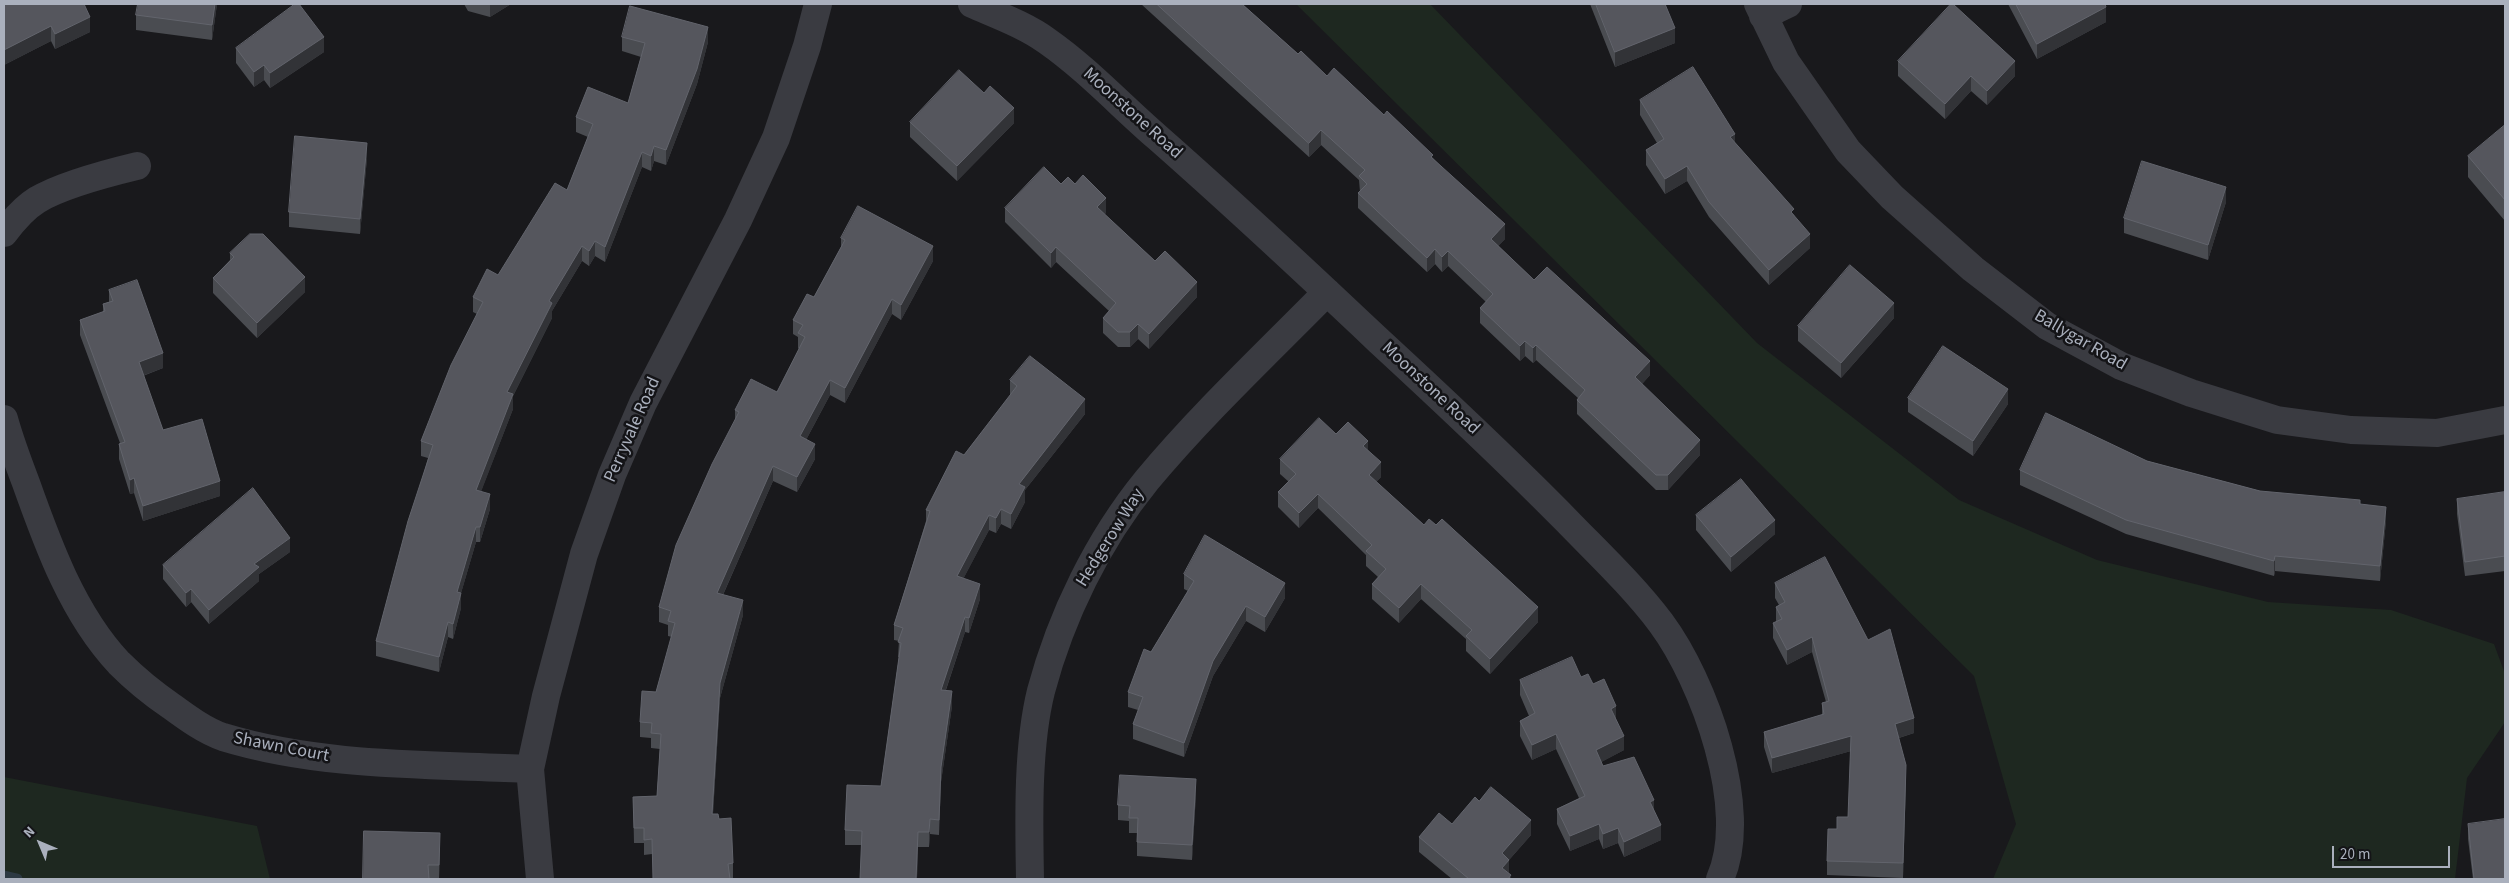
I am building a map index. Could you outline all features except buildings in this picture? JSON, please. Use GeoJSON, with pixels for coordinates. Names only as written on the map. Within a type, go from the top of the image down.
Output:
{"type":"FeatureCollection","features":[{"type":"Feature","properties":{"kind":"street","name":"Perryvale Road"},"geometry":{"type":"LineString","coordinates":[[540,879],[530,768],[546,696],[584,554],[612,475],[643,403],[738,220],[776,138],[807,46],[818,4]]}},
{"type":"Feature","properties":{"kind":"street","name":"Moonstone Road"},"geometry":{"type":"LineString","coordinates":[[972,4],[1013,22],[1047,41],[1086,73],[1328,292],[1535,489],[1610,565],[1661,623],[1688,667],[1716,742],[1727,788],[1731,832],[1720,879]]}},
{"type":"Feature","properties":{"kind":"street"},"geometry":{"type":"LineString","coordinates":[[1760,10],[1788,4]]}},
{"type":"Feature","properties":{"kind":"street","name":"Ballygar Road"},"geometry":{"type":"LineString","coordinates":[[1760,10],[1786,62],[1848,152],[1892,197],[1973,269],[2047,326],[2121,366],[2191,393],[2277,420],[2352,430],[2437,432],[2505,420]]}},
{"type":"Feature","properties":{"kind":"street"},"geometry":{"type":"LineString","coordinates":[[4,233],[14,220],[37,200],[101,175],[137,166]]}},
{"type":"Feature","properties":{"kind":"street","name":"Hedgerow Way"},"geometry":{"type":"LineString","coordinates":[[1030,879],[1030,788],[1041,693],[1056,644],[1077,593],[1106,540],[1147,481],[1206,415],[1328,292]]}},
{"type":"Feature","properties":{"kind":"street","name":"Shawn Court"},"geometry":{"type":"LineString","coordinates":[[4,419],[40,524],[74,599],[94,632],[118,662],[146,688],[180,714],[221,736],[271,749],[305,754],[410,763],[530,768]]}},
{"type":"Feature","properties":{"kind":"shaded area"},"geometry":{"type":"Polygon","coordinates":[[[1296,4],[1430,4],[1757,343],[1959,500],[2097,560],[2268,602],[2391,610],[2494,644],[2505,674],[2505,722],[2467,778],[2455,879],[1993,879],[2016,824],[1974,676],[1296,4]]]}},
{"type":"Feature","properties":{"kind":"shaded area"},"geometry":{"type":"Polygon","coordinates":[[[4,777],[257,826],[270,879],[4,879],[4,777]]]}},
{"type":"Feature","properties":{"kind":"waterway"},"geometry":{"type":"LineString","coordinates":[[4,876],[17,879]]}}]}
